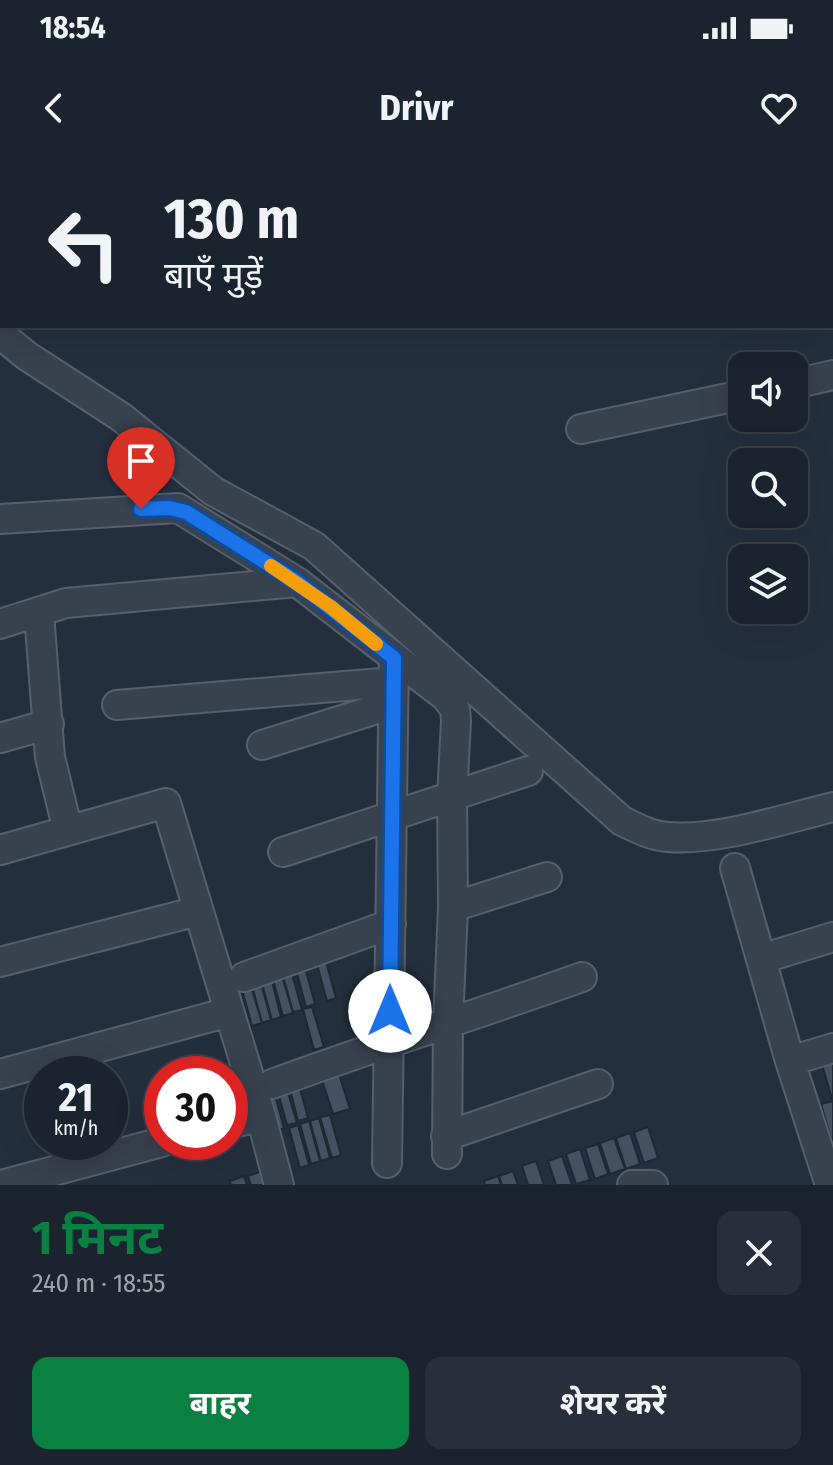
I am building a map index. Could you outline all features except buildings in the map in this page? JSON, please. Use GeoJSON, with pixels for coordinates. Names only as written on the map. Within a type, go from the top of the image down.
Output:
{"type":"FeatureCollection","features":[{"type":"Feature","properties":{"kind":"street"},"geometry":{"type":"LineString","coordinates":[[0,334],[27,356],[121,417],[213,491],[314,546],[622,821],[646,833],[669,838],[727,832],[833,807]]}},
{"type":"Feature","properties":{"kind":"street"},"geometry":{"type":"LineString","coordinates":[[808,381],[833,375]]}},
{"type":"Feature","properties":{"kind":"street"},"geometry":{"type":"LineString","coordinates":[[581,429],[728,398]]}},
{"type":"Feature","properties":{"kind":"street"},"geometry":{"type":"LineString","coordinates":[[0,519],[178,508],[297,582],[393,681],[387,1163]]}},
{"type":"Feature","properties":{"kind":"street"},"geometry":{"type":"LineString","coordinates":[[0,624],[66,603],[297,582]]}},
{"type":"Feature","properties":{"kind":"street"},"geometry":{"type":"LineString","coordinates":[[39,613],[50,757],[68,831]]}},
{"type":"Feature","properties":{"kind":"street"},"geometry":{"type":"LineString","coordinates":[[262,745],[393,681]]}},
{"type":"Feature","properties":{"kind":"street"},"geometry":{"type":"LineString","coordinates":[[117,705],[393,681],[446,697],[455,709],[447,1145],[598,1084]]}},
{"type":"Feature","properties":{"kind":"street"},"geometry":{"type":"LineString","coordinates":[[0,738],[49,724]]}},
{"type":"Feature","properties":{"kind":"street"},"geometry":{"type":"LineString","coordinates":[[283,852],[528,771]]}},
{"type":"Feature","properties":{"kind":"street"},"geometry":{"type":"LineString","coordinates":[[0,850],[166,803],[279,1185]]}},
{"type":"Feature","properties":{"kind":"street"},"geometry":{"type":"LineString","coordinates":[[735,868],[790,1061],[829,1172]]}},
{"type":"Feature","properties":{"kind":"street"},"geometry":{"type":"LineString","coordinates":[[453,907],[547,877]]}},
{"type":"Feature","properties":{"kind":"street"},"geometry":{"type":"LineString","coordinates":[[0,962],[198,911]]}},
{"type":"Feature","properties":{"kind":"street"},"geometry":{"type":"LineString","coordinates":[[244,977],[391,924]]}},
{"type":"Feature","properties":{"kind":"street"},"geometry":{"type":"LineString","coordinates":[[761,959],[833,937]]}},
{"type":"Feature","properties":{"kind":"street"},"geometry":{"type":"LineString","coordinates":[[272,1084],[390,1040],[448,1024],[582,977]]}},
{"type":"Feature","properties":{"kind":"street"},"geometry":{"type":"LineString","coordinates":[[94,1056],[229,1012]]}},
{"type":"Feature","properties":{"kind":"street"},"geometry":{"type":"LineString","coordinates":[[790,1061],[833,1048]]}},
{"type":"Feature","properties":{"kind":"street"},"geometry":{"type":"LineString","coordinates":[[0,1074],[24,1071]]}},
{"type":"Feature","properties":{"kind":"street"},"geometry":{"type":"LineString","coordinates":[[248,1119],[261,1116]]}},
{"type":"Feature","properties":{"kind":"street"},"geometry":{"type":"LineString","coordinates":[[1,1185],[67,1160]]}},
{"type":"Feature","properties":{"kind":"street"},"geometry":{"type":"LineString","coordinates":[[632,1185],[653,1185]]}},
{"type":"Feature","properties":{"kind":"slow traffic"},"geometry":{"type":"LineString","coordinates":[[271,566],[331,607],[376,644]]}},
{"type":"Feature","properties":{"kind":"route"},"geometry":{"type":"LineString","coordinates":[[141,509],[178,508],[186,512],[297,582],[394,658],[390,1011]]}}]}
